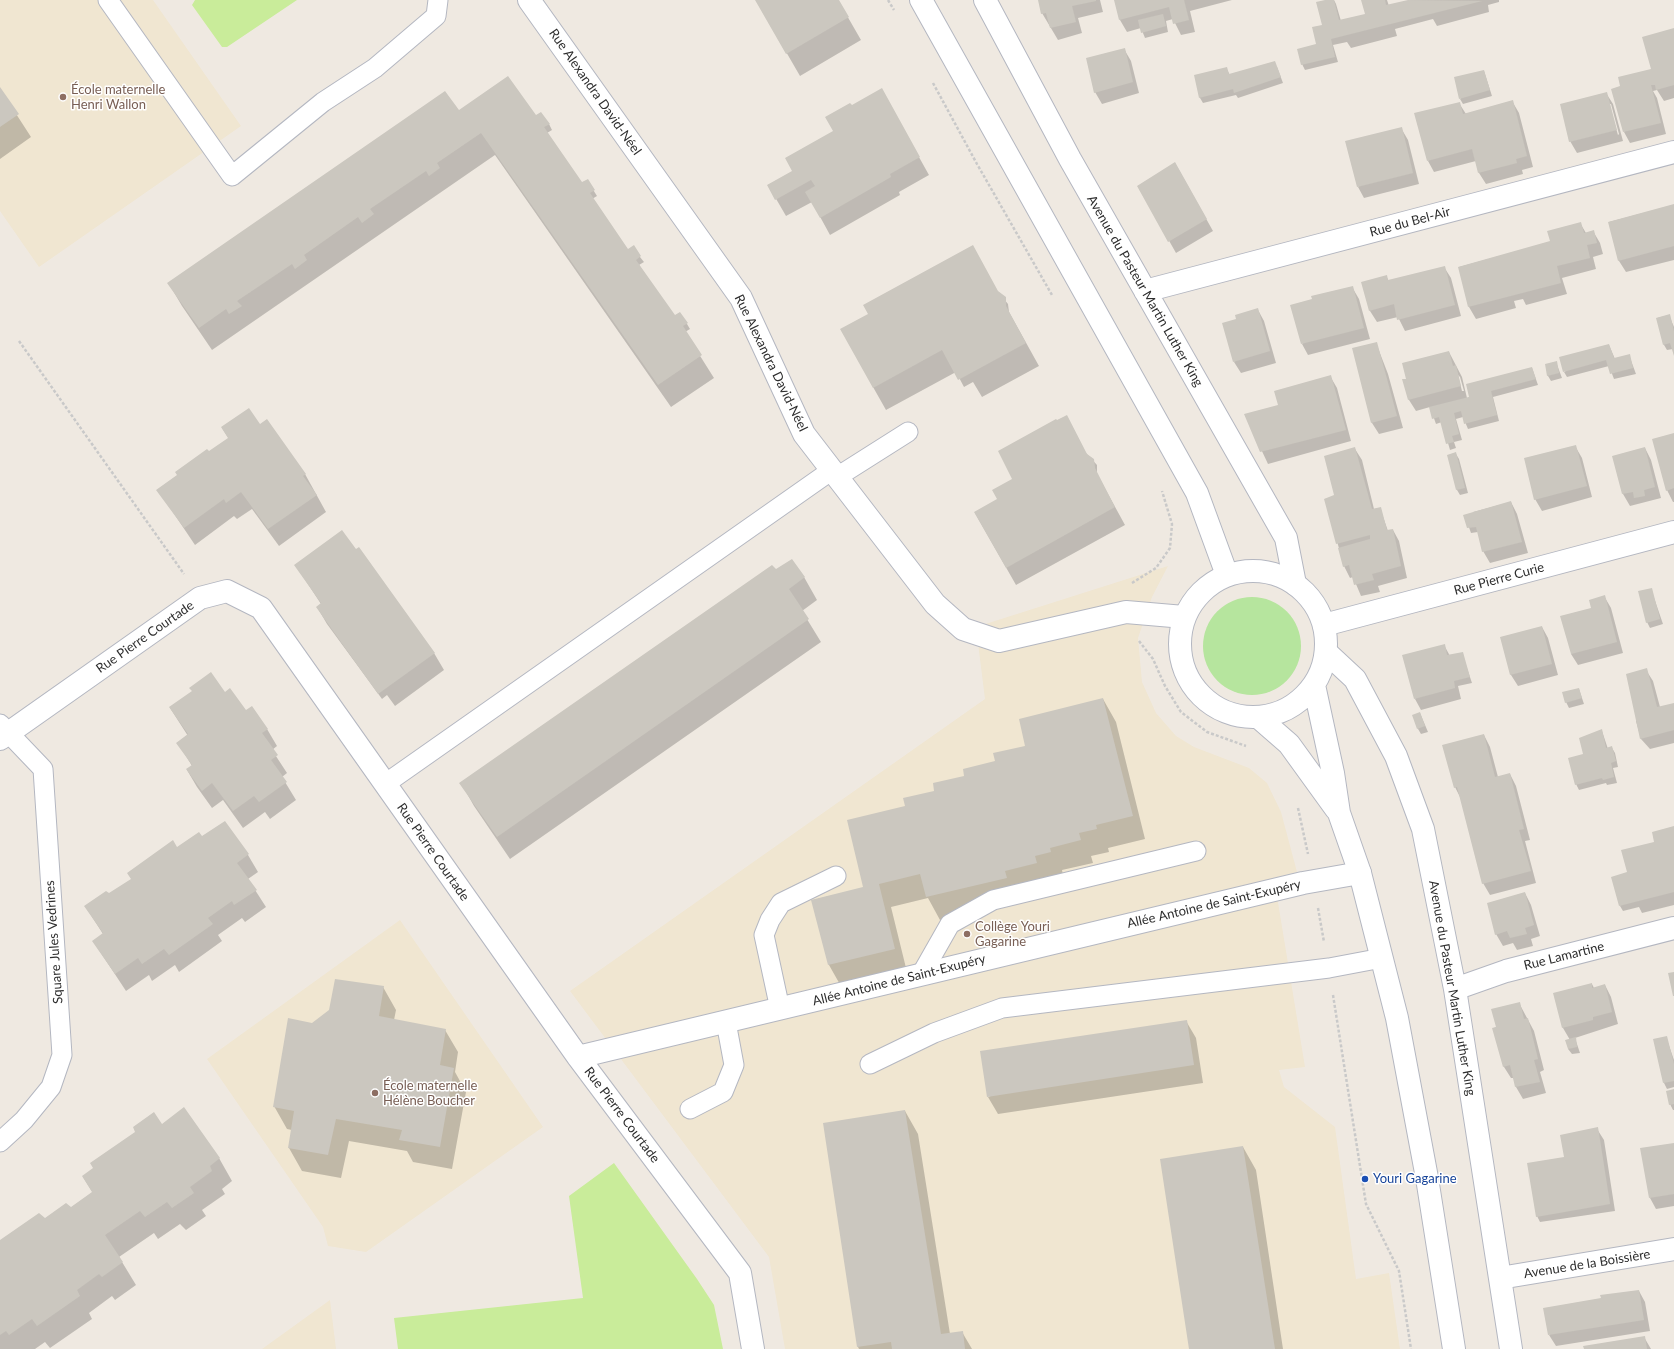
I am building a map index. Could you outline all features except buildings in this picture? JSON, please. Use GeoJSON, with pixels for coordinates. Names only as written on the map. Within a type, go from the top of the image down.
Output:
{"type":"FeatureCollection","features":[{"type":"Feature","properties":{"kind":"street","name":"Rue Alexandra David-Néel"},"geometry":{"type":"LineString","coordinates":[[529,0],[741,298],[804,434],[935,604],[963,629],[999,641],[1126,612],[1184,616]]}},
{"type":"Feature","properties":{"kind":"street"},"geometry":{"type":"LineString","coordinates":[[921,0],[1197,493],[1228,575]]}},
{"type":"Feature","properties":{"kind":"street","name":"Avenue du Pasteur Martin Luther King"},"geometry":{"type":"LineString","coordinates":[[985,0],[1070,159],[1286,538],[1296,584]]}},
{"type":"Feature","properties":{"kind":"street","name":"Rue du Bel-Air"},"geometry":{"type":"LineString","coordinates":[[1145,291],[1674,152]]}},
{"type":"Feature","properties":{"kind":"street","name":"Rue Pierre Curie"},"geometry":{"type":"LineString","coordinates":[[1324,626],[1674,532]]}},
{"type":"Feature","properties":{"kind":"street"},"geometry":{"type":"LineString","coordinates":[[1250,570],[1274,573],[1296,584],[1314,602],[1324,626],[1326,652],[1321,669],[1314,684],[1298,701],[1279,712],[1258,717],[1237,715],[1217,708],[1201,695],[1188,678],[1181,658],[1180,637],[1184,616],[1194,598],[1209,584],[1228,575],[1250,570]]}},
{"type":"Feature","properties":{"kind":"street","name":"Rue Pierre Courtade"},"geometry":{"type":"LineString","coordinates":[[3,732],[200,598],[228,591],[261,608],[578,1057],[740,1273],[753,1349]]}},
{"type":"Feature","properties":{"kind":"street","name":"Avenue du Pasteur Martin Luther King"},"geometry":{"type":"LineString","coordinates":[[1326,652],[1355,679],[1396,756],[1423,829],[1455,989],[1511,1349]]}},
{"type":"Feature","properties":{"kind":"street"},"geometry":{"type":"LineString","coordinates":[[1314,684],[1333,773],[1339,813],[1360,873],[1397,1018],[1427,1178],[1454,1349]]}},
{"type":"Feature","properties":{"kind":"street"},"geometry":{"type":"LineString","coordinates":[[1258,717],[1289,744],[1339,813]]}},
{"type":"Feature","properties":{"kind":"street","name":"Allée Antoine de Saint-Exupéry"},"geometry":{"type":"LineString","coordinates":[[578,1057],[1303,883],[1360,873]]}},
{"type":"Feature","properties":{"kind":"street","name":"Rue Lamartine"},"geometry":{"type":"LineString","coordinates":[[1455,989],[1506,971],[1674,928]]}},
{"type":"Feature","properties":{"kind":"street","name":"Avenue de la Boissière"},"geometry":{"type":"LineString","coordinates":[[1500,1278],[1674,1249]]}},
{"type":"Feature","properties":{"kind":"lane"},"geometry":{"type":"LineString","coordinates":[[108,0],[232,176],[323,102],[375,68],[436,16],[438,0]]}},
{"type":"Feature","properties":{"kind":"lane"},"geometry":{"type":"LineString","coordinates":[[386,784],[835,474],[908,432]]}},
{"type":"Feature","properties":{"kind":"lane","name":"Square Jules Vedrines"},"geometry":{"type":"LineString","coordinates":[[0,1142],[24,1120],[50,1087],[62,1055],[43,769],[3,732]]}},
{"type":"Feature","properties":{"kind":"lane"},"geometry":{"type":"LineString","coordinates":[[921,975],[950,924],[992,900],[1196,851]]}},
{"type":"Feature","properties":{"kind":"lane"},"geometry":{"type":"LineString","coordinates":[[780,1009],[764,935],[770,920],[780,903],[836,876]]}},
{"type":"Feature","properties":{"kind":"lane"},"geometry":{"type":"LineString","coordinates":[[870,1064],[934,1033],[1002,1008],[1329,968],[1382,958]]}},
{"type":"Feature","properties":{"kind":"lane"},"geometry":{"type":"LineString","coordinates":[[690,1109],[723,1092],[734,1065],[726,1022]]}},
{"type":"Feature","properties":{"kind":"path"},"geometry":{"type":"LineString","coordinates":[[888,0],[895,14]]}},
{"type":"Feature","properties":{"kind":"path"},"geometry":{"type":"LineString","coordinates":[[932,82],[1055,301]]}},
{"type":"Feature","properties":{"kind":"path"},"geometry":{"type":"LineString","coordinates":[[20,341],[200,598]]}},
{"type":"Feature","properties":{"kind":"path"},"geometry":{"type":"LineString","coordinates":[[1161,490],[1172,524],[1170,548],[1156,568],[1131,584],[1126,612],[1141,644],[1153,659],[1165,686],[1181,712],[1207,732],[1249,747]]}},
{"type":"Feature","properties":{"kind":"path"},"geometry":{"type":"LineString","coordinates":[[1296,802],[1301,816],[1329,968],[1366,1204],[1399,1271],[1411,1349]]}},
{"type":"Feature","properties":{"kind":"shaded area","name":"École maternelle Henri Wallon"},"geometry":{"type":"Polygon","coordinates":[[[0,0],[153,0],[241,126],[39,267],[0,211],[0,0]]]}},
{"type":"Feature","properties":{"kind":"shaded area","name":"Collège Youri Gagarine"},"geometry":{"type":"Polygon","coordinates":[[[1168,566],[1152,597],[1138,638],[1142,682],[1156,713],[1176,736],[1194,747],[1249,768],[1267,783],[1281,812],[1297,872],[1274,878],[1305,1067],[1279,1070],[1284,1087],[1335,1127],[1356,1279],[1389,1273],[1400,1349],[785,1349],[769,1257],[570,991],[985,699],[976,627],[1168,566]]]}},
{"type":"Feature","properties":{"kind":"shaded area","name":"École maternelle Hélène Boucher"},"geometry":{"type":"Polygon","coordinates":[[[400,920],[543,1127],[366,1252],[328,1246],[323,1227],[207,1059],[400,920]]]}},
{"type":"Feature","properties":{"kind":"shaded area"},"geometry":{"type":"Polygon","coordinates":[[[330,1300],[336,1349],[262,1349],[330,1300]]]}},
{"type":"Feature","properties":{"kind":"green space"},"geometry":{"type":"Polygon","coordinates":[[[195,0],[297,0],[227,47],[222,47],[192,5],[195,0]]]}},
{"type":"Feature","properties":{"kind":"green space"},"geometry":{"type":"Polygon","coordinates":[[[1252,597],[1271,601],[1287,611],[1297,627],[1301,646],[1297,665],[1287,681],[1271,691],[1252,695],[1233,691],[1217,681],[1207,665],[1203,646],[1207,627],[1217,611],[1233,601],[1252,597]]]}},
{"type":"Feature","properties":{"kind":"green space"},"geometry":{"type":"Polygon","coordinates":[[[614,1163],[714,1305],[723,1349],[398,1349],[394,1318],[583,1298],[569,1196],[614,1163]]]}},
{"type":"Feature","properties":{"kind":"place","name":"École maternelle Henri Wallon"},"geometry":{"type":"Point","coordinates":[63,97]}},
{"type":"Feature","properties":{"kind":"place","name":"Collège Youri Gagarine"},"geometry":{"type":"Point","coordinates":[967,934]}},
{"type":"Feature","properties":{"kind":"place","name":"École maternelle Hélène Boucher"},"geometry":{"type":"Point","coordinates":[375,1093]}},
{"type":"Feature","properties":{"kind":"place","name":"Youri Gagarine"},"geometry":{"type":"Point","coordinates":[1365,1179]}}]}
